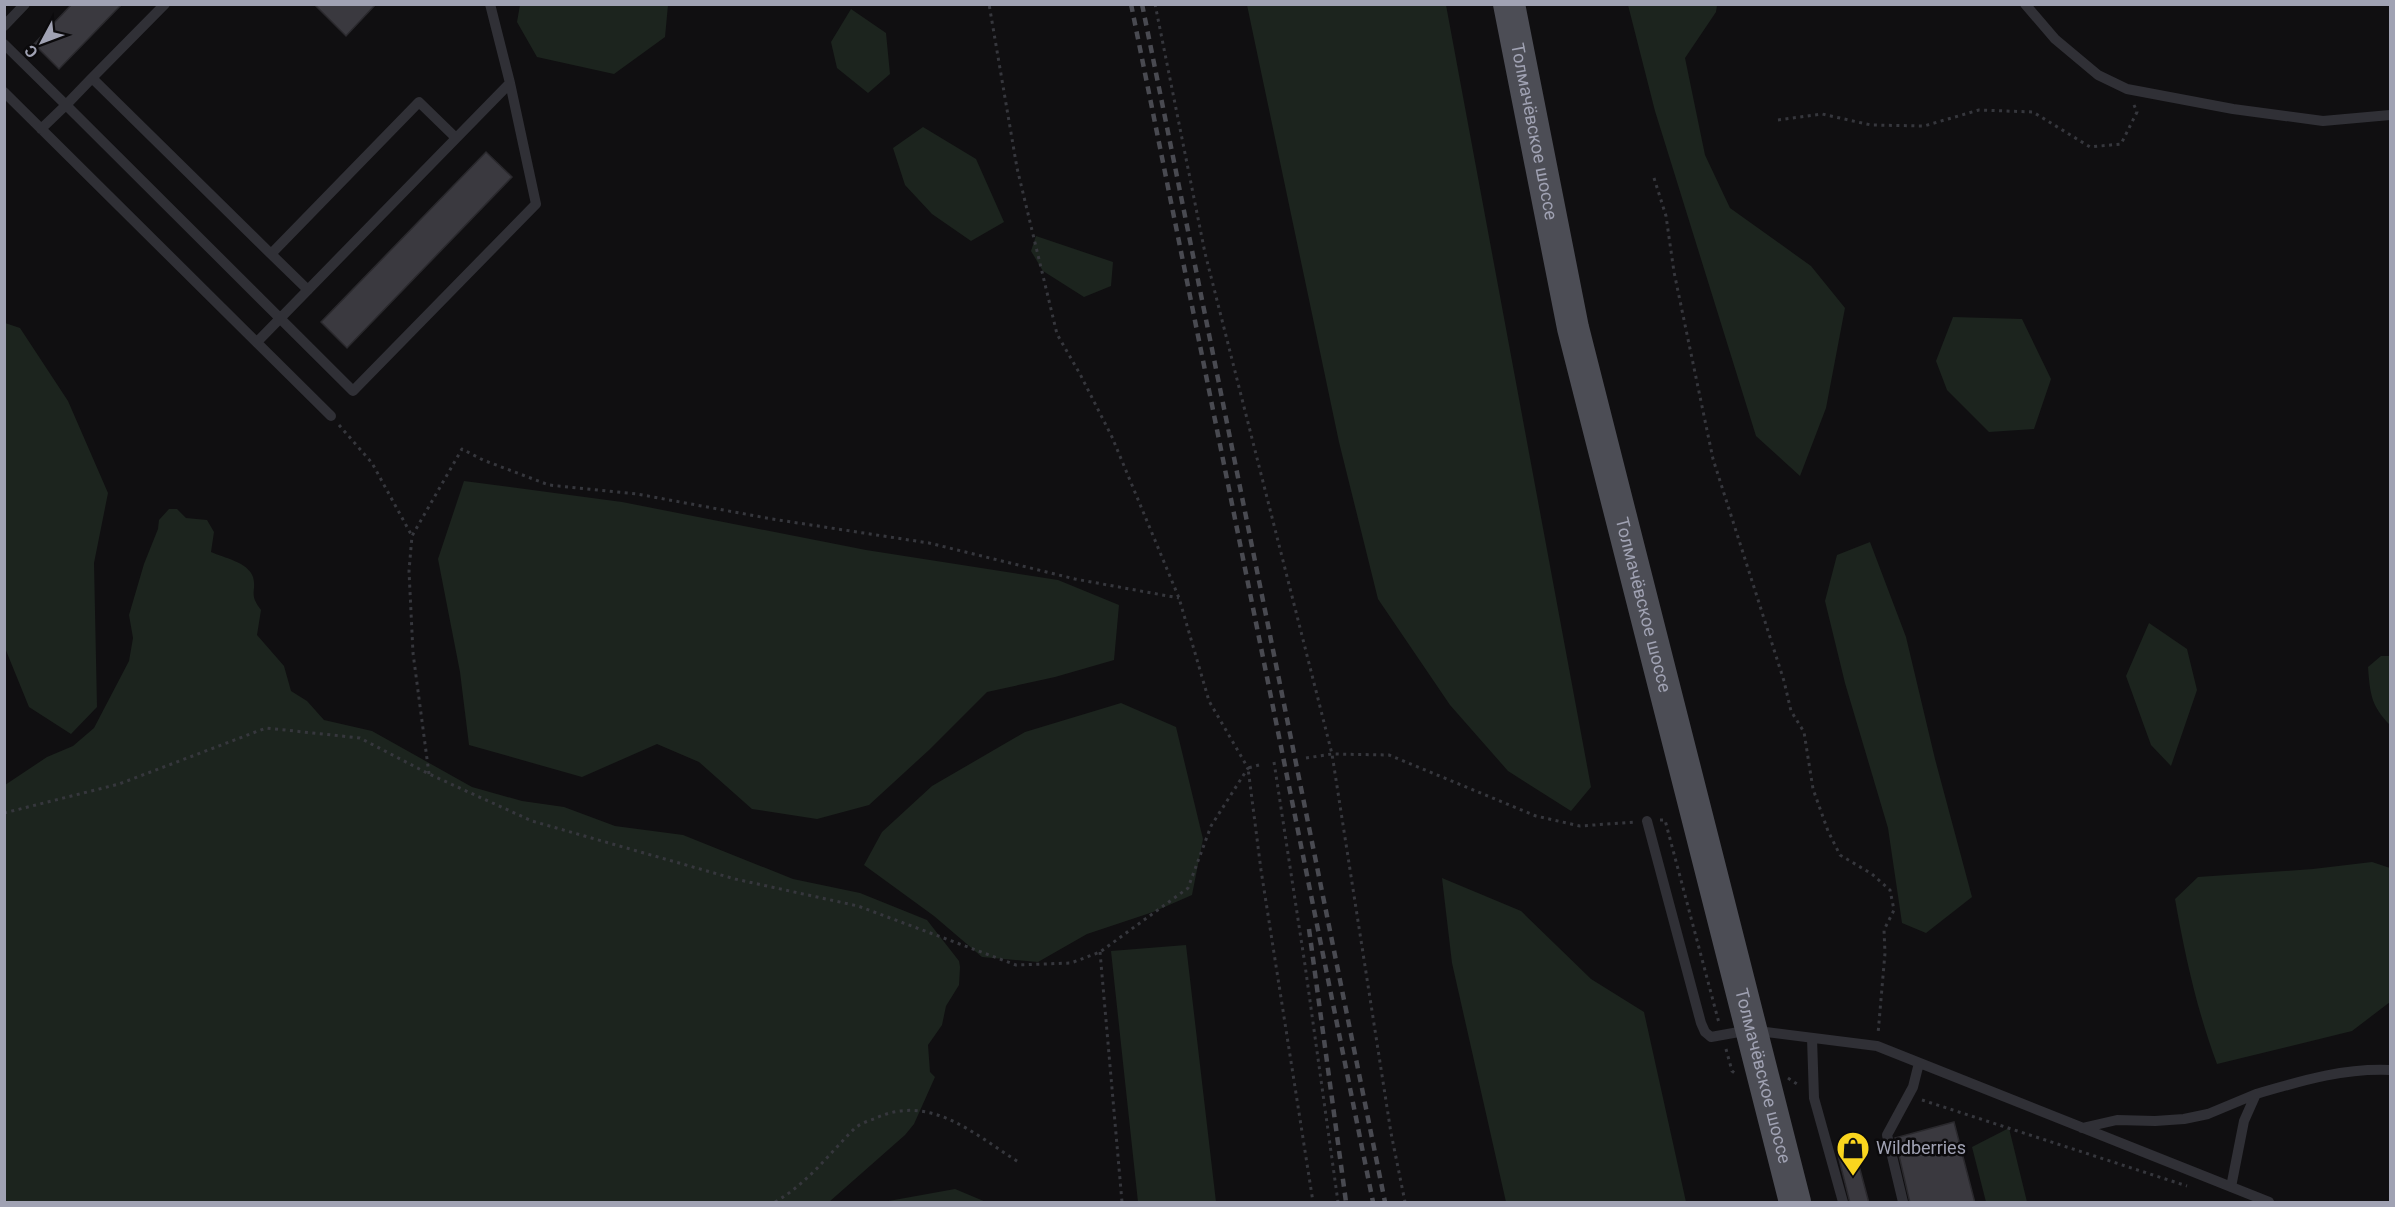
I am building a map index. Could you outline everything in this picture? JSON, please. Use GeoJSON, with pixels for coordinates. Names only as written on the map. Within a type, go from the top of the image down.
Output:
{"type":"FeatureCollection","features":[{"type":"Feature","properties":{"kind":"main road","name":"Толмачёвское шоссе"},"geometry":{"type":"LineString","coordinates":[[1509,4],[1573,328],[1795,1203]]}},
{"type":"Feature","properties":{"kind":"lane"},"geometry":{"type":"LineString","coordinates":[[4,26],[25,4]]}},
{"type":"Feature","properties":{"kind":"lane"},"geometry":{"type":"LineString","coordinates":[[41,129],[165,4]]}},
{"type":"Feature","properties":{"kind":"lane"},"geometry":{"type":"LineString","coordinates":[[4,44],[353,391],[536,204],[490,4]]}},
{"type":"Feature","properties":{"kind":"lane"},"geometry":{"type":"LineString","coordinates":[[2025,4],[2055,39],[2098,75],[2127,90],[2233,109],[2323,121],[2391,115]]}},
{"type":"Feature","properties":{"kind":"lane"},"geometry":{"type":"LineString","coordinates":[[92,78],[308,290]]}},
{"type":"Feature","properties":{"kind":"lane"},"geometry":{"type":"LineString","coordinates":[[257,342],[510,83]]}},
{"type":"Feature","properties":{"kind":"lane"},"geometry":{"type":"LineString","coordinates":[[4,92],[331,416]]}},
{"type":"Feature","properties":{"kind":"lane"},"geometry":{"type":"LineString","coordinates":[[271,254],[419,102],[456,138]]}},
{"type":"Feature","properties":{"kind":"lane"},"geometry":{"type":"LineString","coordinates":[[1647,821],[1705,1032],[1711,1037],[1750,1030],[1877,1046],[2269,1203]]}},
{"type":"Feature","properties":{"kind":"lane"},"geometry":{"type":"LineString","coordinates":[[1812,1038],[1814,1098],[1843,1203]]}},
{"type":"Feature","properties":{"kind":"lane"},"geometry":{"type":"LineString","coordinates":[[1904,1203],[1887,1135],[1913,1087],[1919,1063]]}},
{"type":"Feature","properties":{"kind":"lane"},"geometry":{"type":"LineString","coordinates":[[2082,1128],[2117,1120],[2155,1122],[2184,1119],[2208,1114],[2256,1094],[2324,1075],[2367,1069],[2391,1070]]}},
{"type":"Feature","properties":{"kind":"lane"},"geometry":{"type":"LineString","coordinates":[[2231,1187],[2244,1122],[2256,1094]]}},
{"type":"Feature","properties":{"kind":"path"},"geometry":{"type":"LineString","coordinates":[[989,4],[1017,168],[1057,334],[1112,437],[1179,598],[1209,701],[1248,768],[1261,870],[1313,1203]]}},
{"type":"Feature","properties":{"kind":"path"},"geometry":{"type":"LineString","coordinates":[[1155,4],[1205,252],[1332,754],[1389,1121],[1406,1203]]}},
{"type":"Feature","properties":{"kind":"path"},"geometry":{"type":"LineString","coordinates":[[1778,120],[1822,114],[1871,125],[1924,126],[1979,110],[2033,112],[2091,147],[2121,144],[2137,112],[2127,90]]}},
{"type":"Feature","properties":{"kind":"path"},"geometry":{"type":"LineString","coordinates":[[1654,178],[1666,216],[1674,272],[1713,459],[1786,687],[1791,711],[1804,732],[1813,789],[1828,831],[1840,855],[1872,874],[1890,890],[1894,910],[1884,930],[1885,952],[1877,1046]]}},
{"type":"Feature","properties":{"kind":"path"},"geometry":{"type":"LineString","coordinates":[[331,416],[372,463],[412,536]]}},
{"type":"Feature","properties":{"kind":"path"},"geometry":{"type":"LineString","coordinates":[[429,774],[413,653],[409,571],[412,536],[462,449],[483,460],[549,485],[637,494],[772,519],[929,543],[1075,579],[1179,598]]}},
{"type":"Feature","properties":{"kind":"path"},"geometry":{"type":"LineString","coordinates":[[4,813],[119,784],[266,728],[360,738],[429,774],[531,821],[735,879],[858,906],[1016,965],[1071,963],[1100,952],[1188,888],[1211,826],[1248,768],[1259,765]]}},
{"type":"Feature","properties":{"kind":"path"},"geometry":{"type":"LineString","coordinates":[[1306,758],[1332,754],[1389,755],[1536,816],[1580,826],[1665,820]]}},
{"type":"Feature","properties":{"kind":"path"},"geometry":{"type":"LineString","coordinates":[[1274,762],[1338,1203]]}},
{"type":"Feature","properties":{"kind":"path"},"geometry":{"type":"LineString","coordinates":[[1100,952],[1122,1203]]}},
{"type":"Feature","properties":{"kind":"path"},"geometry":{"type":"LineString","coordinates":[[1909,1096],[2196,1189]]}},
{"type":"Feature","properties":{"kind":"path"},"geometry":{"type":"LineString","coordinates":[[775,1203],[791,1193],[823,1164],[858,1126],[889,1112],[913,1109],[930,1111],[955,1121],[1020,1163]]}},
{"type":"Feature","properties":{"kind":"shaded area"},"geometry":{"type":"Polygon","coordinates":[[[520,5],[668,5],[665,37],[614,74],[537,57],[517,22],[520,5]]]}},
{"type":"Feature","properties":{"kind":"shaded area"},"geometry":{"type":"Polygon","coordinates":[[[1247,5],[1446,5],[1591,787],[1571,811],[1508,771],[1450,705],[1378,599],[1339,442],[1247,5]]]}},
{"type":"Feature","properties":{"kind":"shaded area"},"geometry":{"type":"Polygon","coordinates":[[[1628,5],[1717,5],[1716,12],[1685,58],[1705,155],[1730,208],[1811,266],[1845,308],[1826,408],[1800,476],[1756,436],[1655,111],[1628,5]]]}},
{"type":"Feature","properties":{"kind":"shaded area"},"geometry":{"type":"Polygon","coordinates":[[[851,9],[886,33],[890,74],[868,93],[837,68],[831,42],[851,9]]]}},
{"type":"Feature","properties":{"kind":"shaded area"},"geometry":{"type":"Polygon","coordinates":[[[923,127],[976,159],[1004,222],[971,241],[932,214],[905,185],[893,148],[923,127]]]}},
{"type":"Feature","properties":{"kind":"shaded area"},"geometry":{"type":"Polygon","coordinates":[[[1036,236],[1113,262],[1111,286],[1084,297],[1043,271],[1031,251],[1036,236]]]}},
{"type":"Feature","properties":{"kind":"shaded area"},"geometry":{"type":"Polygon","coordinates":[[[1953,317],[2022,319],[2051,379],[2034,429],[1989,432],[1947,390],[1936,361],[1953,317]]]}},
{"type":"Feature","properties":{"kind":"shaded area"},"geometry":{"type":"Polygon","coordinates":[[[5,323],[20,328],[68,401],[108,493],[94,563],[97,707],[71,734],[29,707],[5,648],[5,323]]]}},
{"type":"Feature","properties":{"kind":"shaded area"},"geometry":{"type":"Polygon","coordinates":[[[464,481],[622,502],[866,550],[1058,580],[1119,605],[1114,660],[1055,677],[987,692],[869,805],[817,819],[752,809],[699,762],[657,744],[582,777],[469,745],[460,672],[438,559],[464,481]]]}},
{"type":"Feature","properties":{"kind":"shaded area"},"geometry":{"type":"Polygon","coordinates":[[[169,509],[177,509],[186,518],[207,520],[214,532],[211,552],[241,564],[250,572],[254,582],[255,600],[261,610],[257,635],[284,666],[291,691],[307,701],[324,720],[372,731],[472,787],[522,801],[564,807],[615,826],[683,835],[793,879],[860,893],[927,920],[959,961],[959,985],[946,1006],[942,1025],[928,1045],[930,1072],[935,1077],[914,1124],[905,1135],[829,1202],[5,1202],[5,785],[47,757],[73,746],[94,728],[129,661],[133,638],[129,615],[159,520],[169,509]]]}},
{"type":"Feature","properties":{"kind":"shaded area"},"geometry":{"type":"Polygon","coordinates":[[[1870,542],[1906,637],[1935,759],[1972,897],[1926,933],[1902,923],[1888,828],[1845,683],[1825,601],[1837,555],[1870,542]]]}},
{"type":"Feature","properties":{"kind":"shaded area"},"geometry":{"type":"Polygon","coordinates":[[[2149,623],[2187,649],[2197,690],[2171,766],[2151,745],[2126,676],[2149,623]]]}},
{"type":"Feature","properties":{"kind":"shaded area"},"geometry":{"type":"Polygon","coordinates":[[[2381,656],[2390,656],[2390,725],[2375,705],[2370,684],[2368,667],[2381,656]]]}},
{"type":"Feature","properties":{"kind":"shaded area"},"geometry":{"type":"Polygon","coordinates":[[[1121,703],[1176,727],[1203,839],[1192,895],[1153,912],[1087,934],[1038,962],[982,957],[934,916],[864,865],[882,832],[932,786],[1025,732],[1121,703]]]}},
{"type":"Feature","properties":{"kind":"shaded area"},"geometry":{"type":"Polygon","coordinates":[[[2372,862],[2390,868],[2390,1002],[2352,1031],[2217,1064],[2192,983],[2175,899],[2198,877],[2313,869],[2372,862]]]}},
{"type":"Feature","properties":{"kind":"shaded area"},"geometry":{"type":"Polygon","coordinates":[[[1442,878],[1521,911],[1591,979],[1644,1012],[1686,1202],[1506,1202],[1452,963],[1442,878]]]}},
{"type":"Feature","properties":{"kind":"shaded area"},"geometry":{"type":"Polygon","coordinates":[[[1186,945],[1216,1202],[1138,1202],[1111,951],[1186,945]]]}},
{"type":"Feature","properties":{"kind":"shaded area"},"geometry":{"type":"Polygon","coordinates":[[[2009,1128],[2027,1202],[1986,1202],[1972,1147],[2009,1128]]]}},
{"type":"Feature","properties":{"kind":"shaded area"},"geometry":{"type":"Polygon","coordinates":[[[955,1189],[986,1202],[883,1202],[955,1189]]]}},
{"type":"Feature","properties":{"kind":"building"},"geometry":{"type":"Polygon","coordinates":[[[72,4],[122,4],[59,69],[34,44],[72,4]]]}},
{"type":"Feature","properties":{"kind":"building"},"geometry":{"type":"Polygon","coordinates":[[[314,4],[376,4],[346,36],[314,4]]]}},
{"type":"Feature","properties":{"kind":"building"},"geometry":{"type":"Polygon","coordinates":[[[486,152],[512,177],[347,348],[321,322],[486,152]]]}},
{"type":"Feature","properties":{"kind":"building"},"geometry":{"type":"Polygon","coordinates":[[[1954,1122],[1975,1203],[1910,1203],[1895,1138],[1954,1122]]]}},
{"type":"Feature","properties":{"kind":"building","name":"Wildberries"},"geometry":{"type":"Polygon","coordinates":[[[1854,1147],[1869,1203],[1850,1203],[1837,1151],[1854,1147]]]}},
{"type":"Feature","properties":{"kind":"railway"},"geometry":{"type":"LineString","coordinates":[[1131,4],[1373,1202]]}},
{"type":"Feature","properties":{"kind":"railway"},"geometry":{"type":"LineString","coordinates":[[1142,4],[1385,1202]]}},
{"type":"Feature","properties":{"kind":"railway"},"geometry":{"type":"LineString","coordinates":[[1309,929],[1346,1202]]}},
{"type":"Feature","properties":{"kind":"place","name":"Wildberries"},"geometry":{"type":"Point","coordinates":[1853,1177]}}]}
